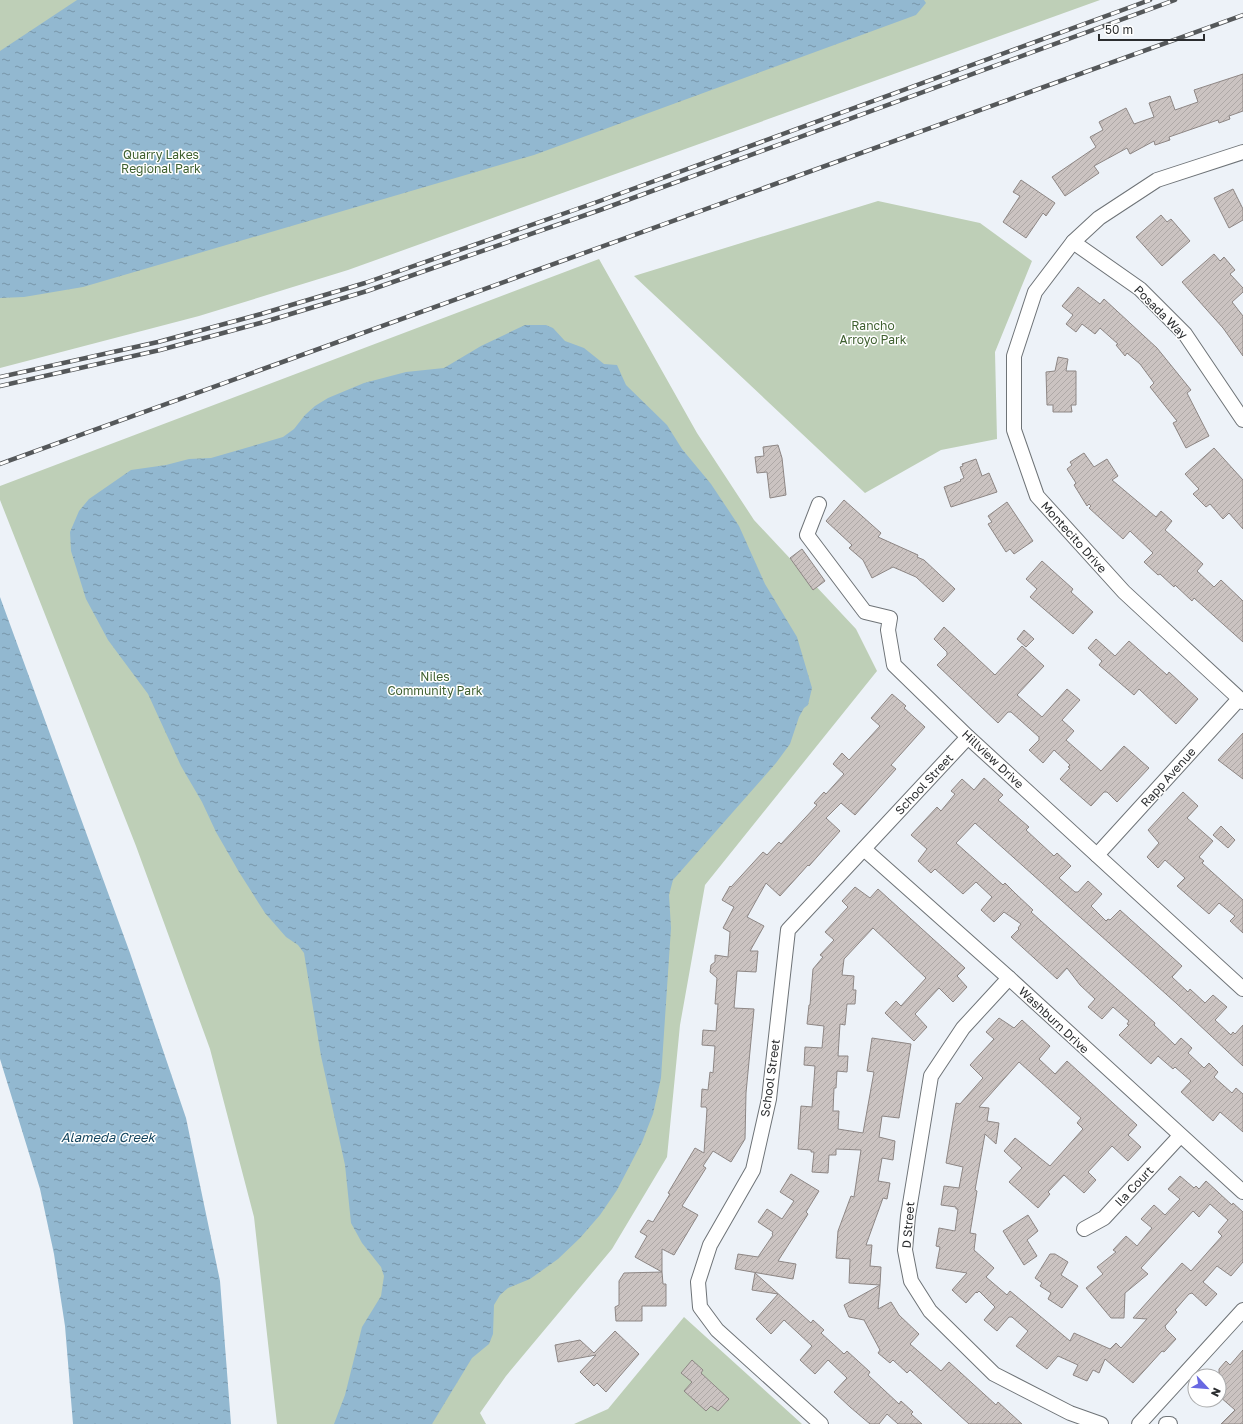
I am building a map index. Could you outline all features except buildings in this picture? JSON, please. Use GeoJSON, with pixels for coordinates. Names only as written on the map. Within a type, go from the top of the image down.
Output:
{"type":"FeatureCollection","features":[{"type":"Feature","properties":{"kind":"street","name":"Montecito Drive"},"geometry":{"type":"LineString","coordinates":[[1241,700],[1124,592],[1038,496],[1014,430],[1014,356],[1035,292],[1073,242],[1100,218],[1157,180],[1243,152]]}},
{"type":"Feature","properties":{"kind":"street","name":"Posada Way"},"geometry":{"type":"LineString","coordinates":[[1073,242],[1140,289],[1186,334],[1243,420]]}},
{"type":"Feature","properties":{"kind":"street","name":"Hillview Drive"},"geometry":{"type":"LineString","coordinates":[[819,504],[807,535],[864,612],[890,618],[888,630],[894,665],[968,736],[1243,989]]}},
{"type":"Feature","properties":{"kind":"street","name":"Rapp Avenue"},"geometry":{"type":"LineString","coordinates":[[1097,855],[1241,700]]}},
{"type":"Feature","properties":{"kind":"street","name":"School Street"},"geometry":{"type":"LineString","coordinates":[[821,1424],[717,1330],[700,1307],[698,1282],[710,1245],[753,1170],[769,1099],[788,930],[968,736]]}},
{"type":"Feature","properties":{"kind":"street","name":"Washburn Drive"},"geometry":{"type":"LineString","coordinates":[[864,849],[1009,978],[1243,1192]]}},
{"type":"Feature","properties":{"kind":"street","name":"D Street"},"geometry":{"type":"LineString","coordinates":[[1009,978],[963,1028],[931,1076],[917,1152],[907,1223],[905,1250],[911,1281],[930,1311],[994,1374],[1070,1413],[1101,1424]]}},
{"type":"Feature","properties":{"kind":"street","name":"Ila Court"},"geometry":{"type":"LineString","coordinates":[[1084,1229],[1104,1218],[1180,1136]]}},
{"type":"Feature","properties":{"kind":"street"},"geometry":{"type":"LineString","coordinates":[[1139,1424],[1243,1310]]}},
{"type":"Feature","properties":{"kind":"green space","name":"Quarry Lakes Regional Park"},"geometry":{"type":"Polygon","coordinates":[[[0,0],[1100,0],[348,270],[199,316],[0,368],[0,0]]]}},
{"type":"Feature","properties":{"kind":"green space","name":"Rancho Arroyo Park"},"geometry":{"type":"Polygon","coordinates":[[[878,201],[980,223],[1032,261],[995,352],[997,439],[941,450],[865,493],[634,276],[878,201]]]}},
{"type":"Feature","properties":{"kind":"green space","name":"Niles Community Park"},"geometry":{"type":"Polygon","coordinates":[[[599,259],[697,433],[754,520],[856,629],[877,671],[705,885],[680,1025],[667,1157],[612,1249],[506,1376],[480,1413],[486,1424],[277,1424],[254,1217],[210,1049],[136,846],[0,500],[0,486],[599,259]]]}},
{"type":"Feature","properties":{"kind":"green space"},"geometry":{"type":"Polygon","coordinates":[[[684,1317],[802,1424],[574,1424],[608,1409],[684,1317]]]}},
{"type":"Feature","properties":{"kind":"water","name":"Quarry Lakes Regional Park"},"geometry":{"type":"Polygon","coordinates":[[[77,0],[924,0],[926,3],[916,15],[534,155],[83,287],[24,297],[0,298],[0,51],[77,0]]]}},
{"type":"Feature","properties":{"kind":"water","name":"Niles Community Park"},"geometry":{"type":"Polygon","coordinates":[[[525,325],[546,325],[553,328],[565,341],[584,348],[604,364],[617,365],[626,385],[667,425],[682,449],[711,484],[739,526],[765,584],[797,637],[812,688],[808,705],[804,708],[799,717],[790,744],[776,763],[673,880],[669,895],[671,928],[661,1078],[653,1114],[642,1142],[617,1190],[600,1215],[580,1238],[558,1259],[530,1279],[508,1288],[500,1295],[494,1305],[493,1334],[489,1344],[472,1358],[432,1424],[334,1424],[345,1395],[362,1327],[381,1296],[384,1276],[381,1267],[362,1243],[351,1223],[345,1165],[321,1056],[304,953],[298,945],[286,937],[265,913],[239,872],[181,766],[148,694],[108,640],[86,599],[71,551],[70,532],[79,511],[89,499],[131,470],[166,465],[189,459],[211,458],[283,437],[294,429],[305,415],[315,406],[328,398],[364,383],[406,372],[444,368],[481,346],[525,325]]]}},
{"type":"Feature","properties":{"kind":"water","name":"Alameda Creek"},"geometry":{"type":"Polygon","coordinates":[[[0,597],[130,953],[186,1118],[220,1281],[231,1424],[73,1424],[65,1326],[54,1254],[40,1189],[0,1059],[0,597]]]}},
{"type":"Feature","properties":{"kind":"railway"},"geometry":{"type":"LineString","coordinates":[[0,377],[158,342],[261,314],[365,283],[597,202],[1150,0]]}},
{"type":"Feature","properties":{"kind":"railway"},"geometry":{"type":"LineString","coordinates":[[0,386],[160,350],[264,322],[367,291],[600,210],[1175,0]]}},
{"type":"Feature","properties":{"kind":"railway"},"geometry":{"type":"LineString","coordinates":[[0,464],[1243,15]]}}]}
